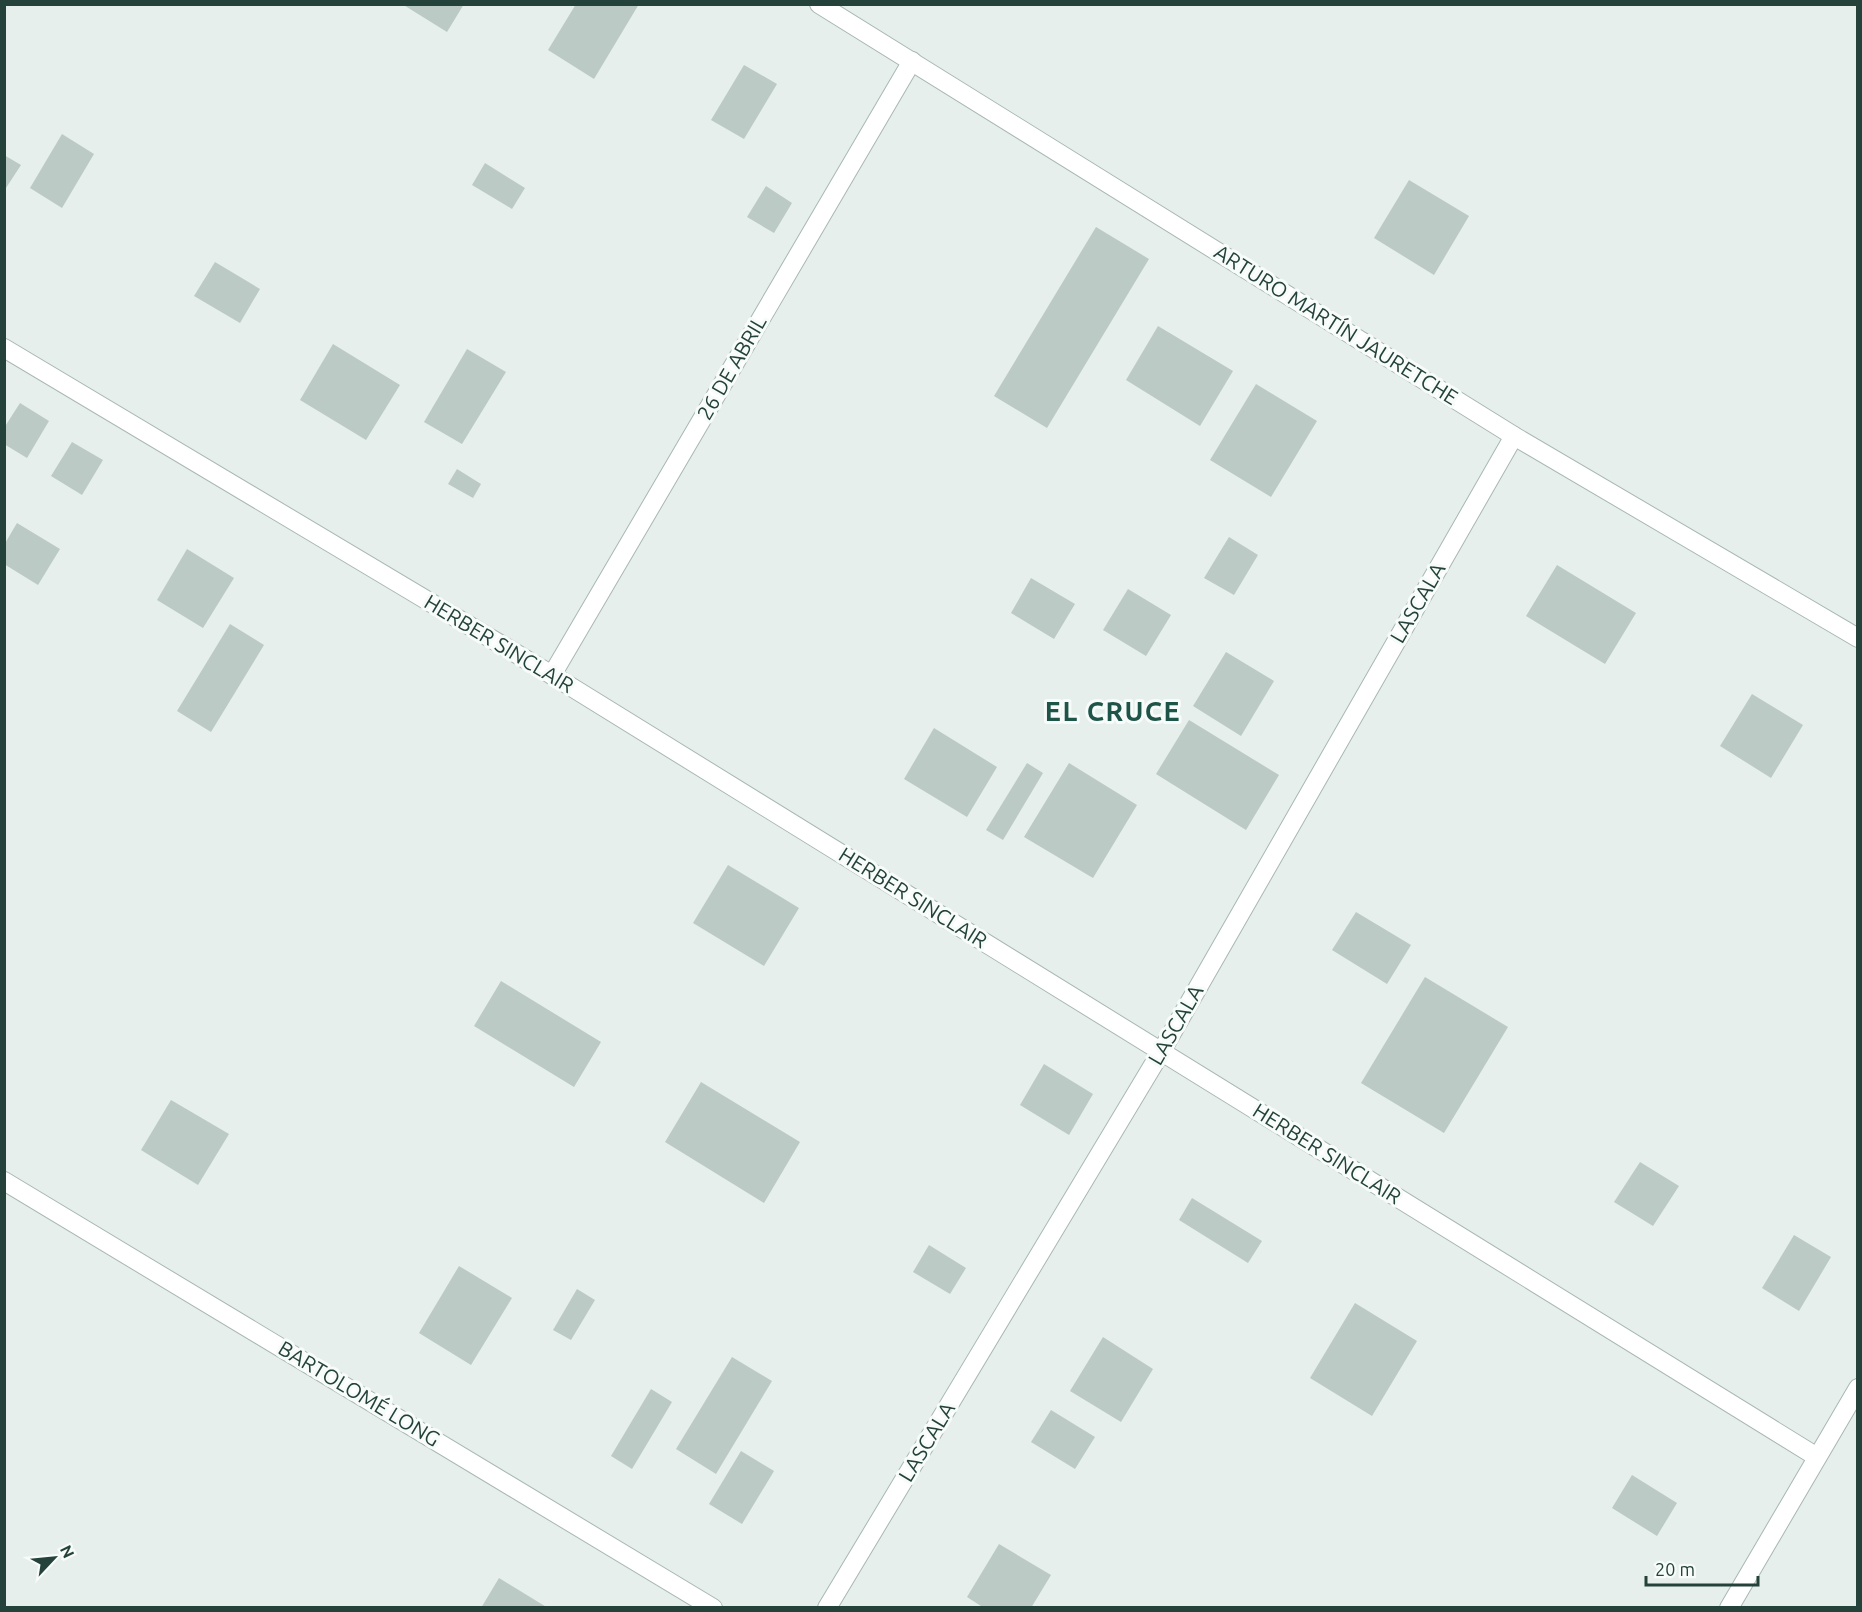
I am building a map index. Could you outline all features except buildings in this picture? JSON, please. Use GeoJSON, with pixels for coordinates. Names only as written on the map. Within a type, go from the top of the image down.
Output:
{"type":"FeatureCollection","features":[{"type":"Feature","properties":{"kind":"street","name":"ARTURO MARTÍN JAURETCHE"},"geometry":{"type":"LineString","coordinates":[[819,4],[1514,436],[1857,638]]}},
{"type":"Feature","properties":{"kind":"street","name":"26 DE ABRIL"},"geometry":{"type":"LineString","coordinates":[[552,675],[912,61]]}},
{"type":"Feature","properties":{"kind":"street","name":"HERBER SINCLAIR"},"geometry":{"type":"LineString","coordinates":[[4,348],[552,675],[1817,1457]]}},
{"type":"Feature","properties":{"kind":"street","name":"LASCALA"},"geometry":{"type":"LineString","coordinates":[[827,1608],[1161,1052],[1514,436]]}},
{"type":"Feature","properties":{"kind":"street","name":"BARTOLOMÉ LONG"},"geometry":{"type":"LineString","coordinates":[[4,1181],[713,1608]]}},
{"type":"Feature","properties":{"kind":"street"},"geometry":{"type":"LineString","coordinates":[[1729,1608],[1857,1388]]}},
{"type":"Feature","properties":{"kind":"district","name":"EL CRUCE"},"geometry":{"type":"Point","coordinates":[1113,712]}}]}
